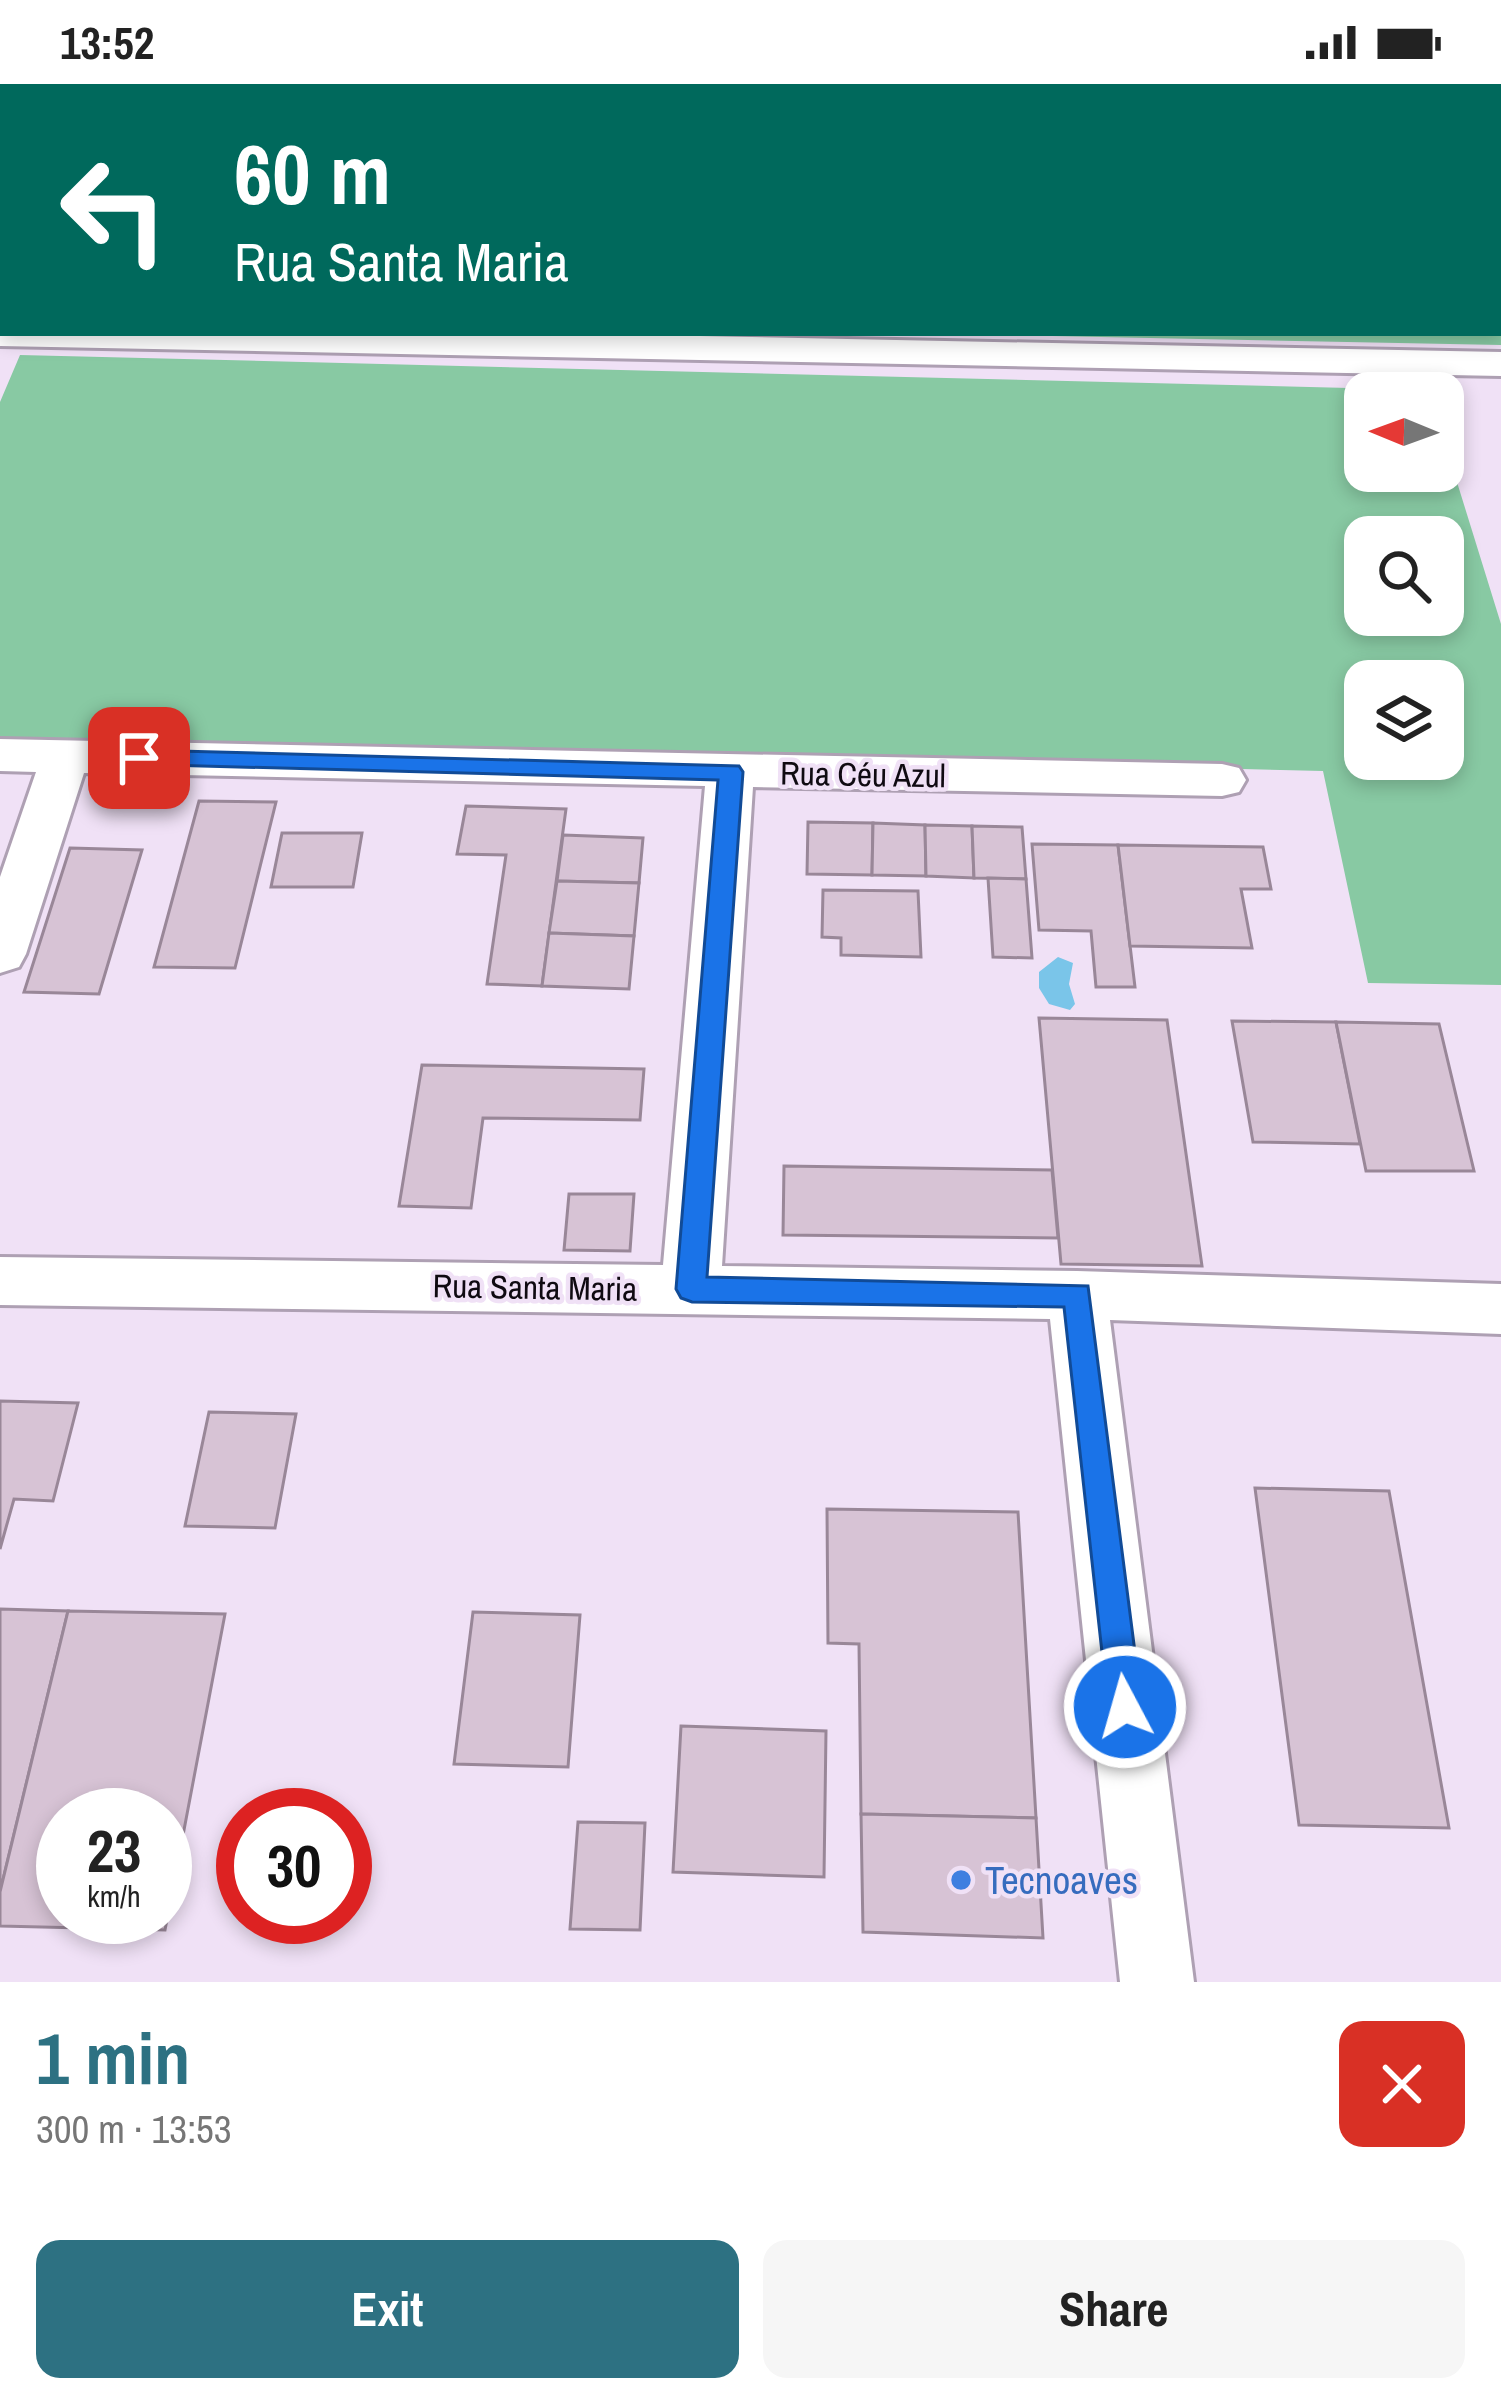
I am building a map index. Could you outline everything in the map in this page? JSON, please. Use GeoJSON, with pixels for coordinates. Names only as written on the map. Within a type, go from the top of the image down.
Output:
{"type":"FeatureCollection","features":[{"type":"Feature","properties":{"kind":"street"},"geometry":{"type":"LineString","coordinates":[[100,336],[1501,364]]}},
{"type":"Feature","properties":{"kind":"street","name":"Rua Céu Azul"},"geometry":{"type":"LineString","coordinates":[[0,755],[1222,780]]}},
{"type":"Feature","properties":{"kind":"street"},"geometry":{"type":"LineString","coordinates":[[0,954],[65,757]]}},
{"type":"Feature","properties":{"kind":"street"},"geometry":{"type":"LineString","coordinates":[[692,1289],[730,772]]}},
{"type":"Feature","properties":{"kind":"street","name":"Rua Santa Maria"},"geometry":{"type":"LineString","coordinates":[[0,1281],[1077,1295],[1501,1309]]}},
{"type":"Feature","properties":{"kind":"street"},"geometry":{"type":"LineString","coordinates":[[1077,1295],[1157,1982]]}},
{"type":"Feature","properties":{"kind":"green space"},"geometry":{"type":"Polygon","coordinates":[[[1049,336],[1501,336],[1501,345],[1049,336]]]}},
{"type":"Feature","properties":{"kind":"green space"},"geometry":{"type":"Polygon","coordinates":[[[20,355],[1344,388],[1344,492],[1460,492],[1501,624],[1501,985],[1368,983],[1323,771],[0,738],[0,402],[20,355]]]}},
{"type":"Feature","properties":{"kind":"water"},"geometry":{"type":"Polygon","coordinates":[[[1058,957],[1073,963],[1069,984],[1075,1004],[1070,1010],[1049,1004],[1039,988],[1039,972],[1058,957]]]}},
{"type":"Feature","properties":{"kind":"building"},"geometry":{"type":"Polygon","coordinates":[[[199,801],[276,802],[235,968],[154,967],[199,801]]]}},
{"type":"Feature","properties":{"kind":"building"},"geometry":{"type":"Polygon","coordinates":[[[466,806],[566,809],[542,986],[487,984],[506,855],[457,854],[466,806]]]}},
{"type":"Feature","properties":{"kind":"building"},"geometry":{"type":"Polygon","coordinates":[[[808,822],[873,823],[872,875],[807,874],[808,822]]]}},
{"type":"Feature","properties":{"kind":"building"},"geometry":{"type":"Polygon","coordinates":[[[873,823],[925,825],[926,876],[872,875],[873,823]]]}},
{"type":"Feature","properties":{"kind":"building"},"geometry":{"type":"Polygon","coordinates":[[[925,825],[972,826],[974,878],[926,876],[925,825]]]}},
{"type":"Feature","properties":{"kind":"building"},"geometry":{"type":"Polygon","coordinates":[[[972,826],[1022,827],[1026,879],[974,878],[972,826]]]}},
{"type":"Feature","properties":{"kind":"building"},"geometry":{"type":"Polygon","coordinates":[[[282,833],[362,833],[353,887],[271,887],[282,833]]]}},
{"type":"Feature","properties":{"kind":"building"},"geometry":{"type":"Polygon","coordinates":[[[563,835],[643,838],[639,883],[557,881],[563,835]]]}},
{"type":"Feature","properties":{"kind":"building"},"geometry":{"type":"Polygon","coordinates":[[[1032,844],[1118,845],[1135,987],[1096,987],[1091,931],[1039,930],[1032,844]]]}},
{"type":"Feature","properties":{"kind":"building"},"geometry":{"type":"Polygon","coordinates":[[[1118,845],[1263,847],[1271,889],[1241,889],[1252,948],[1130,946],[1118,845]]]}},
{"type":"Feature","properties":{"kind":"building"},"geometry":{"type":"Polygon","coordinates":[[[70,848],[142,850],[99,994],[24,992],[70,848]]]}},
{"type":"Feature","properties":{"kind":"building"},"geometry":{"type":"Polygon","coordinates":[[[988,878],[1026,879],[1032,958],[993,957],[988,878]]]}},
{"type":"Feature","properties":{"kind":"building"},"geometry":{"type":"Polygon","coordinates":[[[557,881],[639,883],[634,936],[549,933],[557,881]]]}},
{"type":"Feature","properties":{"kind":"building"},"geometry":{"type":"Polygon","coordinates":[[[823,890],[918,891],[921,957],[841,955],[841,938],[822,937],[823,890]]]}},
{"type":"Feature","properties":{"kind":"building"},"geometry":{"type":"Polygon","coordinates":[[[549,933],[634,936],[629,989],[542,986],[549,933]]]}},
{"type":"Feature","properties":{"kind":"building"},"geometry":{"type":"Polygon","coordinates":[[[1039,1018],[1167,1020],[1202,1266],[1061,1264],[1039,1018]]]}},
{"type":"Feature","properties":{"kind":"building"},"geometry":{"type":"Polygon","coordinates":[[[1232,1021],[1336,1022],[1360,1144],[1253,1142],[1232,1021]]]}},
{"type":"Feature","properties":{"kind":"building"},"geometry":{"type":"Polygon","coordinates":[[[1336,1022],[1439,1024],[1474,1171],[1366,1171],[1336,1022]]]}},
{"type":"Feature","properties":{"kind":"building"},"geometry":{"type":"Polygon","coordinates":[[[422,1065],[644,1069],[640,1120],[483,1118],[471,1208],[399,1206],[422,1065]]]}},
{"type":"Feature","properties":{"kind":"building"},"geometry":{"type":"Polygon","coordinates":[[[784,1166],[1052,1170],[1058,1238],[783,1235],[784,1166]]]}},
{"type":"Feature","properties":{"kind":"building"},"geometry":{"type":"Polygon","coordinates":[[[569,1194],[634,1194],[630,1251],[564,1250],[569,1194]]]}},
{"type":"Feature","properties":{"kind":"building"},"geometry":{"type":"Polygon","coordinates":[[[0,1401],[78,1403],[53,1501],[14,1499],[0,1549],[0,1401]]]}},
{"type":"Feature","properties":{"kind":"building"},"geometry":{"type":"Polygon","coordinates":[[[209,1412],[296,1414],[275,1528],[185,1526],[209,1412]]]}},
{"type":"Feature","properties":{"kind":"building"},"geometry":{"type":"Polygon","coordinates":[[[1255,1488],[1389,1491],[1449,1828],[1299,1825],[1255,1488]]]}},
{"type":"Feature","properties":{"kind":"building"},"geometry":{"type":"Polygon","coordinates":[[[827,1509],[1018,1512],[1036,1818],[861,1814],[859,1644],[828,1643],[827,1509]]]}},
{"type":"Feature","properties":{"kind":"building"},"geometry":{"type":"Polygon","coordinates":[[[0,1609],[68,1611],[0,1892],[0,1609]]]}},
{"type":"Feature","properties":{"kind":"building"},"geometry":{"type":"Polygon","coordinates":[[[68,1611],[225,1614],[192,1788],[36,1788],[36,1927],[0,1926],[0,1892],[68,1611]]]}},
{"type":"Feature","properties":{"kind":"building"},"geometry":{"type":"Polygon","coordinates":[[[473,1612],[580,1615],[568,1767],[454,1764],[473,1612]]]}},
{"type":"Feature","properties":{"kind":"building"},"geometry":{"type":"Polygon","coordinates":[[[681,1726],[826,1731],[824,1877],[673,1872],[681,1726]]]}},
{"type":"Feature","properties":{"kind":"building"},"geometry":{"type":"Polygon","coordinates":[[[861,1814],[1036,1818],[1043,1938],[863,1932],[861,1814]]]}},
{"type":"Feature","properties":{"kind":"building"},"geometry":{"type":"Polygon","coordinates":[[[578,1822],[645,1823],[640,1930],[570,1929],[578,1822]]]}},
{"type":"Feature","properties":{"kind":"place","name":"Tecnoaves"},"geometry":{"type":"Point","coordinates":[961,1880]}},
{"type":"Feature","properties":{"kind":"route"},"geometry":{"type":"LineString","coordinates":[[139,758],[730,772],[692,1289],[1077,1295],[1125,1707]]}}]}
